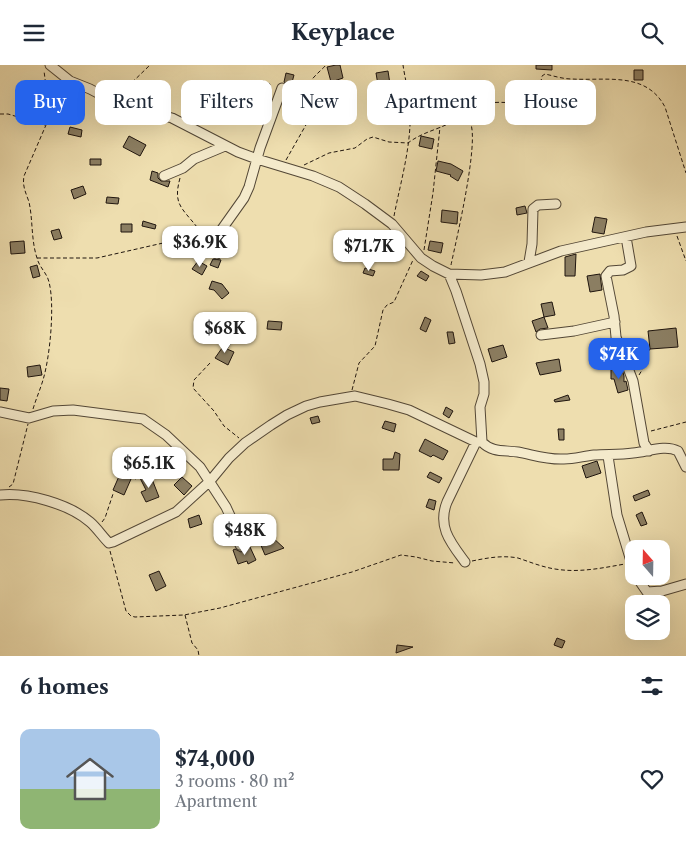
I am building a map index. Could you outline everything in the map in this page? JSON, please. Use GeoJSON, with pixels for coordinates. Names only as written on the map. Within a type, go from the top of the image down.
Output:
{"type":"FeatureCollection","features":[{"type":"Feature","properties":{"kind":"street"},"geometry":{"type":"LineString","coordinates":[[50,65],[70,81],[95,92]]}},
{"type":"Feature","properties":{"kind":"street"},"geometry":{"type":"LineString","coordinates":[[217,254],[220,234],[244,198],[282,88]]}},
{"type":"Feature","properties":{"kind":"street"},"geometry":{"type":"LineString","coordinates":[[171,118],[225,146],[257,159],[313,176],[339,187],[392,224],[424,260],[449,274],[505,272],[548,255],[626,237],[686,227]]}},
{"type":"Feature","properties":{"kind":"street"},"geometry":{"type":"LineString","coordinates":[[164,176],[183,168],[194,159],[225,146]]}},
{"type":"Feature","properties":{"kind":"street"},"geometry":{"type":"LineString","coordinates":[[530,262],[533,209],[538,205],[556,205]]}},
{"type":"Feature","properties":{"kind":"street"},"geometry":{"type":"LineString","coordinates":[[626,237],[631,266],[624,270],[610,271],[606,276],[616,337],[633,381],[644,443],[649,451]]}},
{"type":"Feature","properties":{"kind":"street"},"geometry":{"type":"LineString","coordinates":[[449,274],[480,364],[484,382],[484,394],[480,407],[479,442],[447,503],[442,521],[450,540],[465,562]]}},
{"type":"Feature","properties":{"kind":"street"},"geometry":{"type":"LineString","coordinates":[[541,335],[574,331],[615,322]]}},
{"type":"Feature","properties":{"kind":"street"},"geometry":{"type":"LineString","coordinates":[[4,492],[57,505],[81,516],[96,528],[108,543],[113,542],[176,512],[210,481],[229,458],[245,443],[271,425],[306,406],[350,396],[388,404],[409,411],[497,451],[516,452],[545,459],[564,459],[594,455],[608,456],[666,448],[678,451],[686,467]]}},
{"type":"Feature","properties":{"kind":"street"},"geometry":{"type":"LineString","coordinates":[[0,411],[30,418],[53,411],[73,410],[143,419],[154,425],[193,459],[210,481],[232,520],[240,545]]}},
{"type":"Feature","properties":{"kind":"street"},"geometry":{"type":"LineString","coordinates":[[608,456],[617,515],[625,543]]}},
{"type":"Feature","properties":{"kind":"street"},"geometry":{"type":"LineString","coordinates":[[643,585],[648,592],[662,591],[686,584]]}},
{"type":"Feature","properties":{"kind":"path"},"geometry":{"type":"LineString","coordinates":[[44,65],[46,80]]}},
{"type":"Feature","properties":{"kind":"path"},"geometry":{"type":"LineString","coordinates":[[135,80],[150,65]]}},
{"type":"Feature","properties":{"kind":"path"},"geometry":{"type":"LineString","coordinates":[[282,167],[311,117],[313,109],[306,89],[308,84],[326,65]]}},
{"type":"Feature","properties":{"kind":"path"},"geometry":{"type":"LineString","coordinates":[[392,224],[408,143],[409,95],[403,65]]}},
{"type":"Feature","properties":{"kind":"path"},"geometry":{"type":"LineString","coordinates":[[495,103],[531,102],[538,97],[542,76],[545,73],[570,79],[612,78],[649,88],[660,97],[666,107],[686,173]]}},
{"type":"Feature","properties":{"kind":"path"},"geometry":{"type":"LineString","coordinates":[[0,114],[15,116]]}},
{"type":"Feature","properties":{"kind":"path"},"geometry":{"type":"LineString","coordinates":[[4,492],[12,484],[30,418],[45,375],[50,333],[50,284],[37,258],[29,202],[23,181],[46,125]]}},
{"type":"Feature","properties":{"kind":"path"},"geometry":{"type":"LineString","coordinates":[[295,171],[329,153],[355,148],[372,137],[388,142],[408,143],[419,135],[444,125]]}},
{"type":"Feature","properties":{"kind":"path"},"geometry":{"type":"LineString","coordinates":[[449,274],[470,171],[473,133],[472,125]]}},
{"type":"Feature","properties":{"kind":"path"},"geometry":{"type":"LineString","coordinates":[[424,260],[440,127]]}},
{"type":"Feature","properties":{"kind":"path"},"geometry":{"type":"LineString","coordinates":[[183,168],[176,196],[177,201],[197,227]]}},
{"type":"Feature","properties":{"kind":"path"},"geometry":{"type":"LineString","coordinates":[[675,228],[686,261]]}},
{"type":"Feature","properties":{"kind":"path"},"geometry":{"type":"LineString","coordinates":[[37,258],[97,258],[172,241],[194,242]]}},
{"type":"Feature","properties":{"kind":"path"},"geometry":{"type":"LineString","coordinates":[[350,396],[359,363],[375,346],[383,310],[387,305],[394,302],[416,252]]}},
{"type":"Feature","properties":{"kind":"path"},"geometry":{"type":"LineString","coordinates":[[633,381],[642,370],[650,349]]}},
{"type":"Feature","properties":{"kind":"path"},"geometry":{"type":"LineString","coordinates":[[210,363],[194,380],[193,388],[214,411],[224,426],[245,443]]}},
{"type":"Feature","properties":{"kind":"path"},"geometry":{"type":"LineString","coordinates":[[642,433],[686,422]]}},
{"type":"Feature","properties":{"kind":"path"},"geometry":{"type":"LineString","coordinates":[[96,528],[105,518],[113,494]]}},
{"type":"Feature","properties":{"kind":"path"},"geometry":{"type":"LineString","coordinates":[[108,543],[116,578],[128,614],[135,617],[184,615],[220,608],[352,572],[401,555],[439,562],[465,562],[495,556],[509,557],[554,569],[568,570],[625,567]]}},
{"type":"Feature","properties":{"kind":"path"},"geometry":{"type":"LineString","coordinates":[[184,615],[192,643],[198,650],[199,656]]}},
{"type":"Feature","properties":{"kind":"building"},"geometry":{"type":"Polygon","coordinates":[[[340,65],[343,78],[330,80],[327,67],[340,65]]]}},
{"type":"Feature","properties":{"kind":"building"},"geometry":{"type":"Polygon","coordinates":[[[536,65],[552,65],[552,70],[536,69],[536,65]]]}},
{"type":"Feature","properties":{"kind":"building"},"geometry":{"type":"Polygon","coordinates":[[[634,70],[643,70],[643,80],[634,80],[634,70]]]}},
{"type":"Feature","properties":{"kind":"building"},"geometry":{"type":"Polygon","coordinates":[[[388,71],[389,80],[377,80],[376,73],[388,71]]]}},
{"type":"Feature","properties":{"kind":"building"},"geometry":{"type":"Polygon","coordinates":[[[286,73],[294,75],[293,80],[284,80],[286,73]]]}},
{"type":"Feature","properties":{"kind":"building"},"geometry":{"type":"Polygon","coordinates":[[[70,127],[82,130],[81,137],[68,134],[70,127]]]}},
{"type":"Feature","properties":{"kind":"building"},"geometry":{"type":"Polygon","coordinates":[[[129,136],[146,145],[140,156],[123,147],[129,136]]]}},
{"type":"Feature","properties":{"kind":"building"},"geometry":{"type":"Polygon","coordinates":[[[421,136],[434,139],[432,149],[419,146],[421,136]]]}},
{"type":"Feature","properties":{"kind":"building"},"geometry":{"type":"Polygon","coordinates":[[[90,159],[101,159],[101,165],[90,165],[90,159]]]}},
{"type":"Feature","properties":{"kind":"building"},"geometry":{"type":"Polygon","coordinates":[[[438,161],[451,164],[463,171],[458,181],[451,175],[436,171],[438,161]]]}},
{"type":"Feature","properties":{"kind":"building"},"geometry":{"type":"Polygon","coordinates":[[[152,171],[158,173],[158,178],[161,181],[170,181],[168,187],[150,180],[152,171]]]}},
{"type":"Feature","properties":{"kind":"building"},"geometry":{"type":"Polygon","coordinates":[[[83,186],[86,194],[74,199],[71,190],[83,186]]]}},
{"type":"Feature","properties":{"kind":"building"},"geometry":{"type":"Polygon","coordinates":[[[107,197],[119,198],[118,204],[106,203],[107,197]]]}},
{"type":"Feature","properties":{"kind":"building"},"geometry":{"type":"Polygon","coordinates":[[[525,206],[527,213],[517,215],[516,208],[525,206]]]}},
{"type":"Feature","properties":{"kind":"building"},"geometry":{"type":"Polygon","coordinates":[[[442,210],[458,212],[457,224],[441,222],[442,210]]]}},
{"type":"Feature","properties":{"kind":"building"},"geometry":{"type":"Polygon","coordinates":[[[595,217],[607,219],[604,234],[592,232],[595,217]]]}},
{"type":"Feature","properties":{"kind":"building"},"geometry":{"type":"Polygon","coordinates":[[[143,221],[156,225],[155,229],[142,226],[143,221]]]}},
{"type":"Feature","properties":{"kind":"building"},"geometry":{"type":"Polygon","coordinates":[[[121,224],[132,224],[132,232],[121,232],[121,224]]]}},
{"type":"Feature","properties":{"kind":"building"},"geometry":{"type":"Polygon","coordinates":[[[192,228],[208,233],[205,243],[189,239],[192,228]]]}},
{"type":"Feature","properties":{"kind":"building"},"geometry":{"type":"Polygon","coordinates":[[[59,229],[62,238],[54,240],[51,231],[59,229]]]}},
{"type":"Feature","properties":{"kind":"building"},"geometry":{"type":"Polygon","coordinates":[[[24,241],[25,253],[11,254],[10,242],[24,241]]]}},
{"type":"Feature","properties":{"kind":"building"},"geometry":{"type":"Polygon","coordinates":[[[430,241],[443,243],[441,253],[428,250],[430,241]]]}},
{"type":"Feature","properties":{"kind":"building"},"geometry":{"type":"Polygon","coordinates":[[[363,249],[372,250],[372,255],[362,254],[363,249]]]}},
{"type":"Feature","properties":{"kind":"building"},"geometry":{"type":"Polygon","coordinates":[[[576,254],[575,276],[565,276],[565,257],[576,254]]]}},
{"type":"Feature","properties":{"kind":"building"},"geometry":{"type":"Polygon","coordinates":[[[213,259],[221,260],[218,268],[210,265],[213,259]]]}},
{"type":"Feature","properties":{"kind":"building"},"geometry":{"type":"Polygon","coordinates":[[[198,261],[207,266],[202,275],[192,269],[198,261]]]}},
{"type":"Feature","properties":{"kind":"building"},"geometry":{"type":"Polygon","coordinates":[[[37,265],[40,276],[33,278],[30,267],[37,265]]]}},
{"type":"Feature","properties":{"kind":"building"},"geometry":{"type":"Polygon","coordinates":[[[365,268],[375,271],[373,276],[363,273],[365,268]]]}},
{"type":"Feature","properties":{"kind":"building"},"geometry":{"type":"Polygon","coordinates":[[[421,271],[429,276],[426,281],[417,276],[421,271]]]}},
{"type":"Feature","properties":{"kind":"building"},"geometry":{"type":"Polygon","coordinates":[[[600,274],[602,290],[590,292],[587,276],[600,274]]]}},
{"type":"Feature","properties":{"kind":"building"},"geometry":{"type":"Polygon","coordinates":[[[212,281],[222,284],[229,293],[222,299],[214,290],[209,289],[212,281]]]}},
{"type":"Feature","properties":{"kind":"building"},"geometry":{"type":"Polygon","coordinates":[[[552,302],[555,315],[544,317],[541,304],[552,302]]]}},
{"type":"Feature","properties":{"kind":"building"},"geometry":{"type":"Polygon","coordinates":[[[425,317],[431,320],[426,332],[420,329],[425,317]]]}},
{"type":"Feature","properties":{"kind":"building"},"geometry":{"type":"Polygon","coordinates":[[[544,317],[548,328],[540,329],[536,332],[532,321],[544,317]]]}},
{"type":"Feature","properties":{"kind":"building"},"geometry":{"type":"Polygon","coordinates":[[[268,321],[282,322],[281,330],[267,329],[268,321]]]}},
{"type":"Feature","properties":{"kind":"building"},"geometry":{"type":"Polygon","coordinates":[[[676,328],[678,347],[650,349],[648,331],[676,328]]]}},
{"type":"Feature","properties":{"kind":"building"},"geometry":{"type":"Polygon","coordinates":[[[447,332],[453,332],[455,343],[449,344],[447,332]]]}},
{"type":"Feature","properties":{"kind":"building"},"geometry":{"type":"Polygon","coordinates":[[[227,341],[231,343],[227,349],[234,352],[228,365],[215,358],[227,341]]]}},
{"type":"Feature","properties":{"kind":"building"},"geometry":{"type":"Polygon","coordinates":[[[503,345],[507,357],[492,362],[488,349],[503,345]]]}},
{"type":"Feature","properties":{"kind":"building"},"geometry":{"type":"Polygon","coordinates":[[[559,359],[561,371],[540,375],[536,363],[559,359]]]}},
{"type":"Feature","properties":{"kind":"building"},"geometry":{"type":"Polygon","coordinates":[[[40,365],[42,375],[28,377],[27,367],[40,365]]]}},
{"type":"Feature","properties":{"kind":"building"},"geometry":{"type":"Polygon","coordinates":[[[611,369],[622,369],[624,382],[626,381],[628,390],[618,393],[614,379],[611,379],[611,369]]]}},
{"type":"Feature","properties":{"kind":"building"},"geometry":{"type":"Polygon","coordinates":[[[0,388],[9,389],[7,401],[0,400],[0,388]]]}},
{"type":"Feature","properties":{"kind":"building"},"geometry":{"type":"Polygon","coordinates":[[[568,395],[570,400],[555,402],[554,400],[568,395]]]}},
{"type":"Feature","properties":{"kind":"building"},"geometry":{"type":"Polygon","coordinates":[[[446,407],[453,411],[449,418],[443,414],[446,407]]]}},
{"type":"Feature","properties":{"kind":"building"},"geometry":{"type":"Polygon","coordinates":[[[318,416],[320,422],[312,424],[310,418],[318,416]]]}},
{"type":"Feature","properties":{"kind":"building"},"geometry":{"type":"Polygon","coordinates":[[[385,421],[396,424],[394,432],[382,428],[385,421]]]}},
{"type":"Feature","properties":{"kind":"building"},"geometry":{"type":"Polygon","coordinates":[[[558,429],[564,429],[564,440],[559,440],[558,429]]]}},
{"type":"Feature","properties":{"kind":"building"},"geometry":{"type":"Polygon","coordinates":[[[425,439],[448,451],[443,460],[419,451],[425,439]]]}},
{"type":"Feature","properties":{"kind":"building"},"geometry":{"type":"Polygon","coordinates":[[[395,452],[400,454],[399,470],[383,470],[383,459],[393,459],[395,452]]]}},
{"type":"Feature","properties":{"kind":"building"},"geometry":{"type":"Polygon","coordinates":[[[597,461],[601,473],[586,478],[582,466],[597,461]]]}},
{"type":"Feature","properties":{"kind":"building"},"geometry":{"type":"Polygon","coordinates":[[[141,470],[144,476],[135,479],[133,473],[141,470]]]}},
{"type":"Feature","properties":{"kind":"building"},"geometry":{"type":"Polygon","coordinates":[[[430,472],[442,478],[439,483],[427,477],[430,472]]]}},
{"type":"Feature","properties":{"kind":"building"},"geometry":{"type":"Polygon","coordinates":[[[120,474],[131,479],[124,495],[113,490],[120,474]]]}},
{"type":"Feature","properties":{"kind":"building"},"geometry":{"type":"Polygon","coordinates":[[[150,474],[159,497],[146,502],[141,492],[146,490],[140,478],[150,474]]]}},
{"type":"Feature","properties":{"kind":"building"},"geometry":{"type":"Polygon","coordinates":[[[182,477],[192,486],[184,495],[174,485],[182,477]]]}},
{"type":"Feature","properties":{"kind":"building"},"geometry":{"type":"Polygon","coordinates":[[[648,490],[650,495],[635,501],[633,496],[648,490]]]}},
{"type":"Feature","properties":{"kind":"building"},"geometry":{"type":"Polygon","coordinates":[[[429,499],[436,501],[434,510],[426,507],[429,499]]]}},
{"type":"Feature","properties":{"kind":"building"},"geometry":{"type":"Polygon","coordinates":[[[642,512],[647,524],[641,526],[636,515],[642,512]]]}},
{"type":"Feature","properties":{"kind":"building"},"geometry":{"type":"Polygon","coordinates":[[[199,515],[202,524],[190,528],[188,519],[199,515]]]}},
{"type":"Feature","properties":{"kind":"building"},"geometry":{"type":"Polygon","coordinates":[[[252,530],[255,537],[249,540],[246,533],[252,530]]]}},
{"type":"Feature","properties":{"kind":"building"},"geometry":{"type":"Polygon","coordinates":[[[272,537],[284,548],[265,555],[260,543],[272,537]]]}},
{"type":"Feature","properties":{"kind":"building"},"geometry":{"type":"Polygon","coordinates":[[[250,547],[256,560],[248,564],[247,561],[238,564],[233,550],[241,552],[250,547]]]}},
{"type":"Feature","properties":{"kind":"building"},"geometry":{"type":"Polygon","coordinates":[[[159,571],[166,586],[156,591],[149,575],[159,571]]]}},
{"type":"Feature","properties":{"kind":"building"},"geometry":{"type":"Polygon","coordinates":[[[557,638],[565,641],[562,648],[554,645],[557,638]]]}},
{"type":"Feature","properties":{"kind":"building"},"geometry":{"type":"Polygon","coordinates":[[[397,645],[413,647],[396,653],[397,645]]]}}]}
